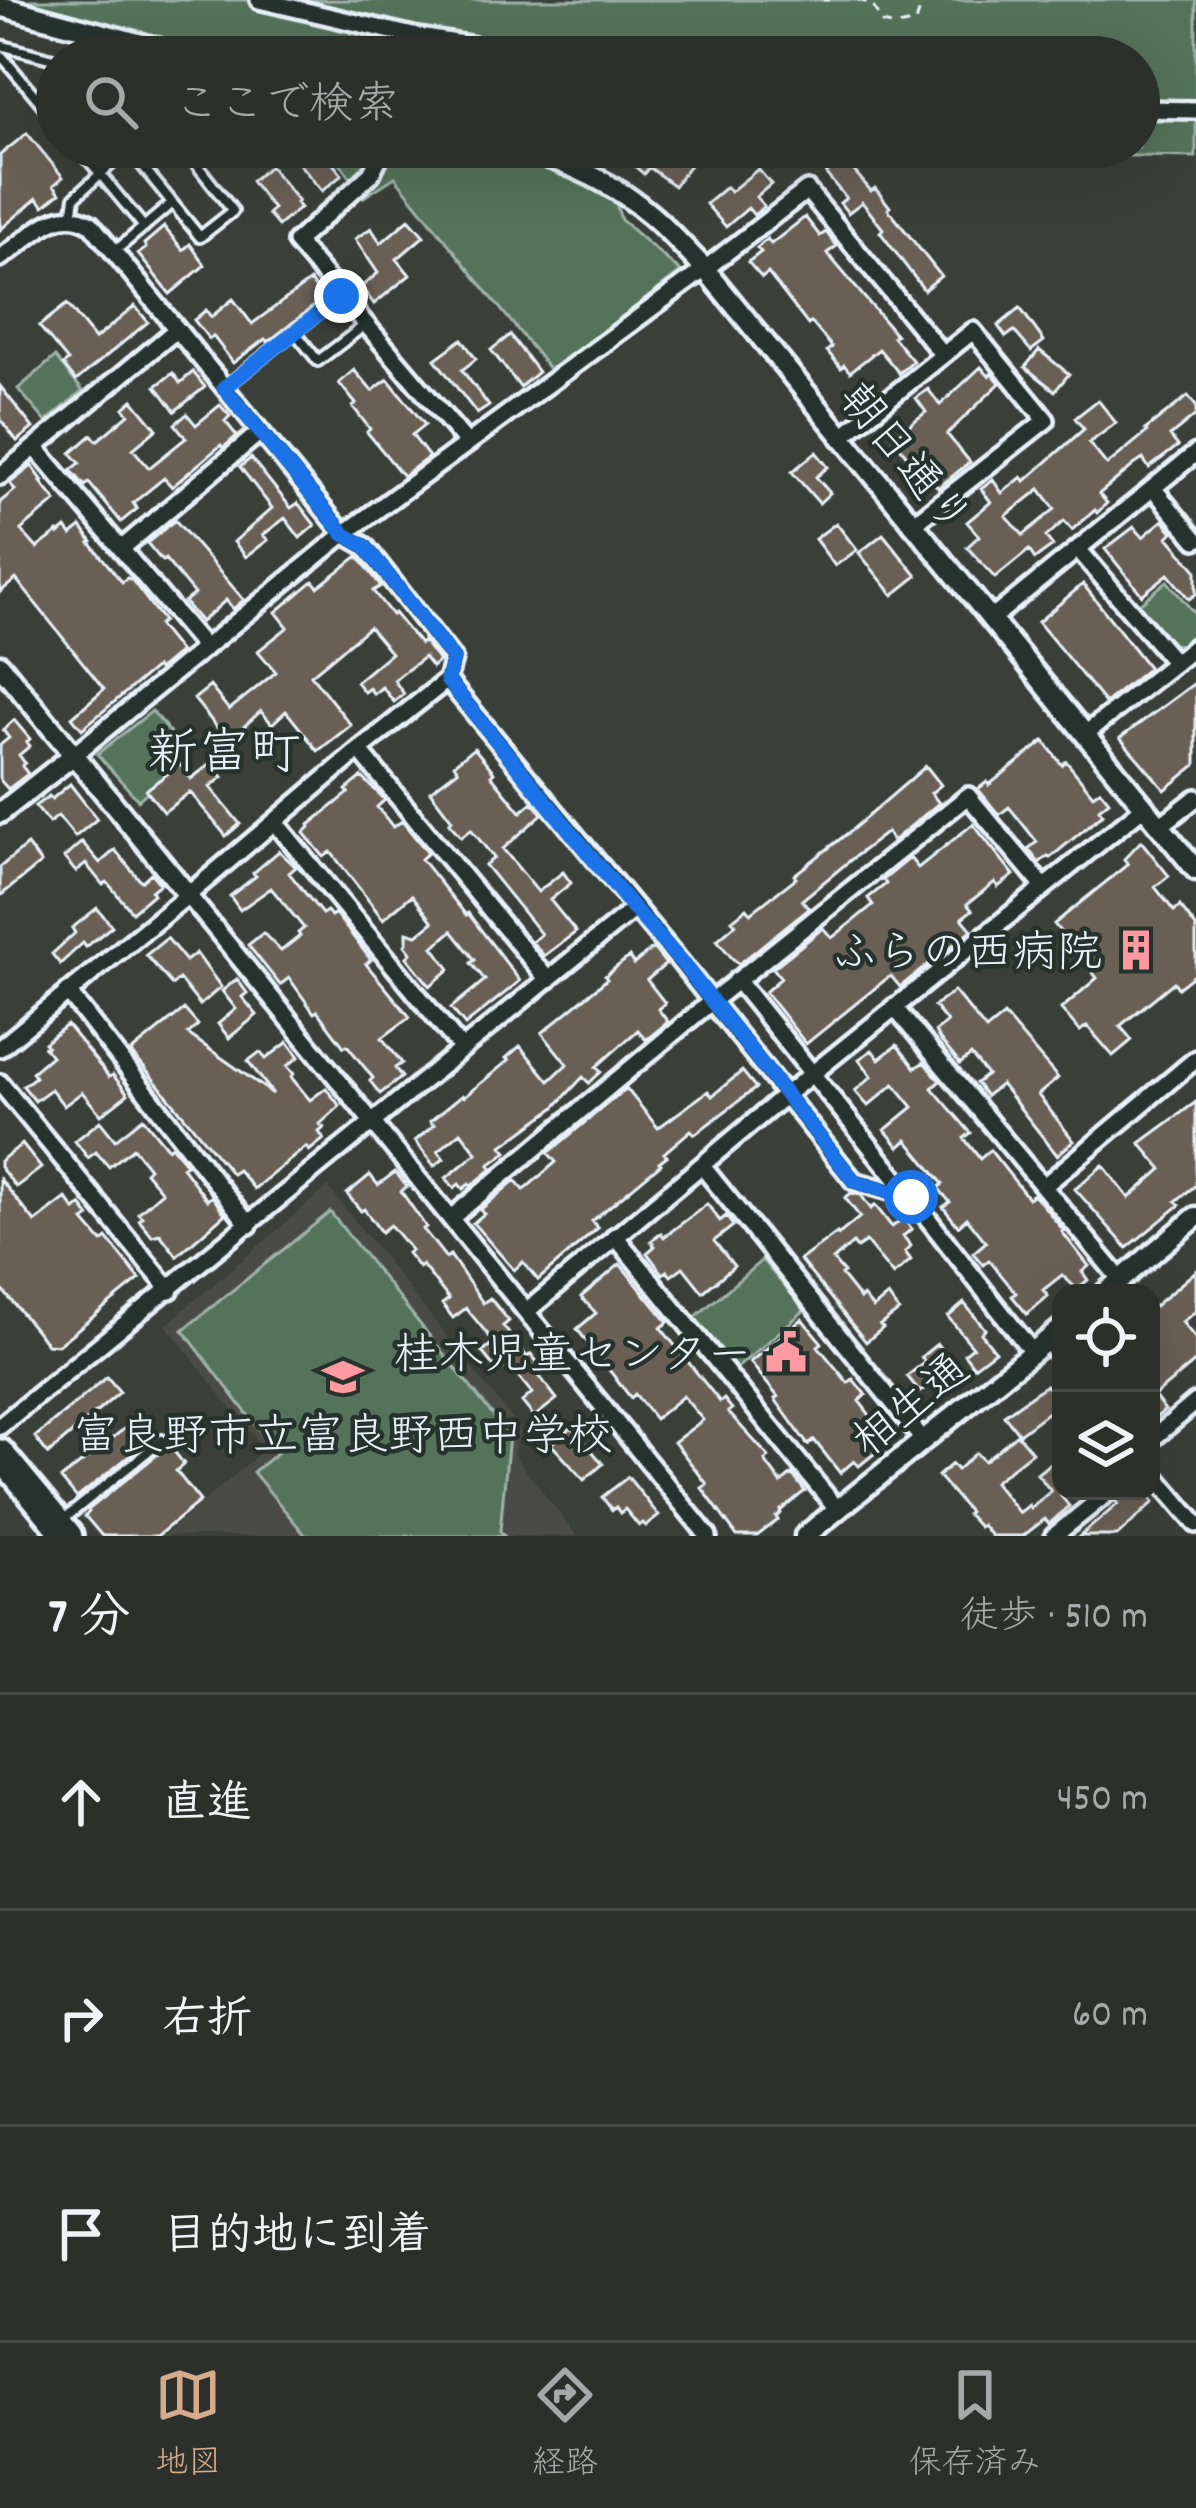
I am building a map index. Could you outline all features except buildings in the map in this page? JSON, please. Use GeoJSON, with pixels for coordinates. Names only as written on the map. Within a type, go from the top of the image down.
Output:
{"type":"FeatureCollection","features":[{"type":"Feature","properties":{"kind":"highway"},"geometry":{"type":"LineString","coordinates":[[0,1454],[63,1530]]}},
{"type":"Feature","properties":{"kind":"street"},"geometry":{"type":"LineString","coordinates":[[259,0],[413,36]]}},
{"type":"Feature","properties":{"kind":"street"},"geometry":{"type":"LineString","coordinates":[[0,5],[113,36]]}},
{"type":"Feature","properties":{"kind":"street"},"geometry":{"type":"LineString","coordinates":[[1160,109],[1196,110]]}},
{"type":"Feature","properties":{"kind":"street"},"geometry":{"type":"LineString","coordinates":[[374,168],[296,242],[467,443]]}},
{"type":"Feature","properties":{"kind":"street","name":"朝日通り"},"geometry":{"type":"LineString","coordinates":[[575,168],[650,214],[705,269],[1196,870]]}},
{"type":"Feature","properties":{"kind":"street"},"geometry":{"type":"LineString","coordinates":[[0,813],[344,534],[807,190],[943,356]]}},
{"type":"Feature","properties":{"kind":"street"},"geometry":{"type":"LineString","coordinates":[[0,259],[64,215],[91,224],[344,534],[365,546],[453,659],[447,680],[0,1048]]}},
{"type":"Feature","properties":{"kind":"street"},"geometry":{"type":"LineString","coordinates":[[3,467],[35,447],[176,330]]}},
{"type":"Feature","properties":{"kind":"street"},"geometry":{"type":"LineString","coordinates":[[840,438],[973,331],[1046,420],[912,525]]}},
{"type":"Feature","properties":{"kind":"street"},"geometry":{"type":"LineString","coordinates":[[122,549],[260,432]]}},
{"type":"Feature","properties":{"kind":"street"},"geometry":{"type":"LineString","coordinates":[[35,447],[205,648]]}},
{"type":"Feature","properties":{"kind":"street"},"geometry":{"type":"LineString","coordinates":[[990,620],[1196,453]]}},
{"type":"Feature","properties":{"kind":"street"},"geometry":{"type":"LineString","coordinates":[[1153,488],[1196,540]]}},
{"type":"Feature","properties":{"kind":"street"},"geometry":{"type":"LineString","coordinates":[[1078,549],[1174,664]]}},
{"type":"Feature","properties":{"kind":"street"},"geometry":{"type":"LineString","coordinates":[[1084,735],[1196,646]]}},
{"type":"Feature","properties":{"kind":"street"},"geometry":{"type":"LineString","coordinates":[[0,665],[708,1536]]}},
{"type":"Feature","properties":{"kind":"street"},"geometry":{"type":"LineString","coordinates":[[447,680],[712,1000],[854,1181],[911,1197]]}},
{"type":"Feature","properties":{"kind":"street"},"geometry":{"type":"LineString","coordinates":[[359,749],[548,980]]}},
{"type":"Feature","properties":{"kind":"street"},"geometry":{"type":"LineString","coordinates":[[451,1218],[712,1000],[968,796],[1043,886]]}},
{"type":"Feature","properties":{"kind":"street"},"geometry":{"type":"LineString","coordinates":[[1160,826],[1196,798]]}},
{"type":"Feature","properties":{"kind":"street"},"geometry":{"type":"LineString","coordinates":[[527,1311],[1144,807]]}},
{"type":"Feature","properties":{"kind":"street"},"geometry":{"type":"LineString","coordinates":[[275,822],[462,1049]]}},
{"type":"Feature","properties":{"kind":"street"},"geometry":{"type":"LineString","coordinates":[[0,1426],[634,909]]}},
{"type":"Feature","properties":{"kind":"street"},"geometry":{"type":"LineString","coordinates":[[737,980],[911,1197],[1047,1341]]}},
{"type":"Feature","properties":{"kind":"street"},"geometry":{"type":"LineString","coordinates":[[68,992],[249,1225]]}},
{"type":"Feature","properties":{"kind":"street"},"geometry":{"type":"LineString","coordinates":[[894,1007],[1121,1280]]}},
{"type":"Feature","properties":{"kind":"street"},"geometry":{"type":"LineString","coordinates":[[1044,1186],[1196,1059]]}},
{"type":"Feature","properties":{"kind":"street"},"geometry":{"type":"LineString","coordinates":[[0,1083],[170,1290]]}},
{"type":"Feature","properties":{"kind":"street"},"geometry":{"type":"LineString","coordinates":[[702,1166],[924,1441]]}},
{"type":"Feature","properties":{"kind":"street"},"geometry":{"type":"LineString","coordinates":[[1116,1284],[1196,1217]]}},
{"type":"Feature","properties":{"kind":"street"},"geometry":{"type":"LineString","coordinates":[[615,1236],[838,1510]]}},
{"type":"Feature","properties":{"kind":"street","name":"相生通"},"geometry":{"type":"LineString","coordinates":[[806,1536],[1047,1341]]}},
{"type":"Feature","properties":{"kind":"street"},"geometry":{"type":"LineString","coordinates":[[1160,1432],[1196,1402]]}},
{"type":"Feature","properties":{"kind":"street"},"geometry":{"type":"LineString","coordinates":[[1160,1482],[1196,1524]]}},
{"type":"Feature","properties":{"kind":"street"},"geometry":{"type":"LineString","coordinates":[[1054,1536],[1099,1500]]}},
{"type":"Feature","properties":{"kind":"lane"},"geometry":{"type":"LineString","coordinates":[[0,50],[36,57]]}},
{"type":"Feature","properties":{"kind":"lane"},"geometry":{"type":"LineString","coordinates":[[0,50],[36,95]]}},
{"type":"Feature","properties":{"kind":"lane"},"geometry":{"type":"LineString","coordinates":[[95,168],[145,226]]}},
{"type":"Feature","properties":{"kind":"lane"},"geometry":{"type":"LineString","coordinates":[[72,217],[75,197],[107,168]]}},
{"type":"Feature","properties":{"kind":"lane"},"geometry":{"type":"LineString","coordinates":[[145,168],[200,237],[233,211],[199,168]]}},
{"type":"Feature","properties":{"kind":"lane"},"geometry":{"type":"LineString","coordinates":[[114,253],[172,202]]}},
{"type":"Feature","properties":{"kind":"lane"},"geometry":{"type":"LineString","coordinates":[[224,388],[341,296]]}},
{"type":"Feature","properties":{"kind":"lane"},"geometry":{"type":"LineString","coordinates":[[296,332],[318,362],[366,325]]}},
{"type":"Feature","properties":{"kind":"lane"},"geometry":{"type":"LineString","coordinates":[[63,1530],[162,1440]]}},
{"type":"Feature","properties":{"kind":"path"},"geometry":{"type":"LineString","coordinates":[[858,0],[872,4],[882,23],[898,26],[916,22],[923,0]]}},
{"type":"Feature","properties":{"kind":"shaded area","name":"富良野市立富良野西中学校"},"geometry":{"type":"Polygon","coordinates":[[[328,1187],[520,1429],[513,1454],[577,1536],[163,1536],[264,1450],[166,1325],[328,1187]]]}},
{"type":"Feature","properties":{"kind":"green space"},"geometry":{"type":"Polygon","coordinates":[[[0,0],[1196,0],[1196,157],[1160,156],[1160,36],[120,36],[0,0]]]}},
{"type":"Feature","properties":{"kind":"green space"},"geometry":{"type":"Polygon","coordinates":[[[344,168],[605,168],[621,220],[681,272],[549,369],[395,177],[364,197],[344,168]]]}},
{"type":"Feature","properties":{"kind":"green space"},"geometry":{"type":"Polygon","coordinates":[[[55,357],[83,391],[46,422],[18,389],[55,357]]]}},
{"type":"Feature","properties":{"kind":"green space"},"geometry":{"type":"Polygon","coordinates":[[[1167,581],[1196,615],[1196,635],[1184,645],[1171,644],[1138,605],[1167,581]]]}},
{"type":"Feature","properties":{"kind":"green space"},"geometry":{"type":"Polygon","coordinates":[[[152,711],[190,756],[138,800],[97,754],[152,711]]]}},
{"type":"Feature","properties":{"kind":"green space","name":"富良野市立富良野西中学校"},"geometry":{"type":"Polygon","coordinates":[[[330,1212],[509,1435],[500,1531],[504,1536],[306,1536],[253,1472],[277,1453],[183,1330],[330,1212]]]}},
{"type":"Feature","properties":{"kind":"green space"},"geometry":{"type":"Polygon","coordinates":[[[762,1260],[805,1310],[736,1369],[693,1319],[762,1260]]]}},
{"type":"Feature","properties":{"kind":"place","name":"ふらの西病院"},"geometry":{"type":"Point","coordinates":[1136,950]}},
{"type":"Feature","properties":{"kind":"place","name":"桂木児童センター"},"geometry":{"type":"Point","coordinates":[786,1352]}},
{"type":"Feature","properties":{"kind":"place","name":"富良野市立富良野西中学校"},"geometry":{"type":"Point","coordinates":[343,1377]}},
{"type":"Feature","properties":{"kind":"district","name":"新富町"},"geometry":{"type":"Point","coordinates":[224,750]}},
{"type":"Feature","properties":{"kind":"route"},"geometry":{"type":"LineString","coordinates":[[341,296],[224,388],[344,534],[365,546],[453,659],[447,680],[681,962],[854,1181],[911,1197]]}}]}
